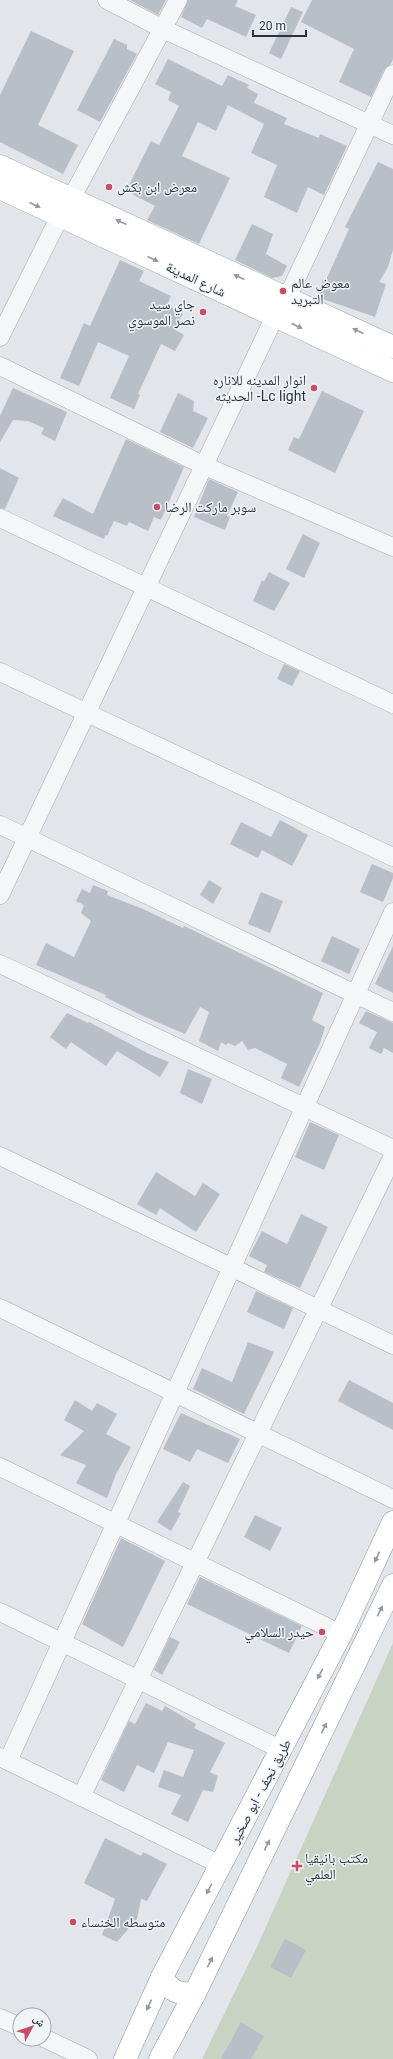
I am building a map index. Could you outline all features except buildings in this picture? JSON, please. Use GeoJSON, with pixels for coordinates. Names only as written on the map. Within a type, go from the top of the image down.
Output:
{"type":"FeatureCollection","features":[{"type":"Feature","properties":{"kind":"main road","name":"شارع المدينة"},"geometry":{"type":"LineString","coordinates":[[0,166],[65,208]]}},
{"type":"Feature","properties":{"kind":"main road","name":"شارع المدينة"},"geometry":{"type":"LineString","coordinates":[[0,188],[65,208],[281,307],[393,347]]}},
{"type":"Feature","properties":{"kind":"main road","name":"شارع المدينة"},"geometry":{"type":"LineString","coordinates":[[281,307],[393,371]]}},
{"type":"Feature","properties":{"kind":"main road","name":"طريق نجف - ابو صخير"},"geometry":{"type":"LineString","coordinates":[[125,2059],[162,1977],[282,1750],[341,1634],[393,1522]]}},
{"type":"Feature","properties":{"kind":"main road","name":"طريق نجف - ابو صخير"},"geometry":{"type":"LineString","coordinates":[[161,2056],[195,1993],[393,1585]]}},
{"type":"Feature","properties":{"kind":"main road"},"geometry":{"type":"LineString","coordinates":[[162,1977],[167,1986],[175,1992],[185,1994],[195,1993]]}},
{"type":"Feature","properties":{"kind":"main road"},"geometry":{"type":"LineString","coordinates":[[133,2039],[151,2039],[158,2045],[161,2056]]}},
{"type":"Feature","properties":{"kind":"street"},"geometry":{"type":"LineString","coordinates":[[107,0],[163,29],[393,135]]}},
{"type":"Feature","properties":{"kind":"street"},"geometry":{"type":"LineString","coordinates":[[0,337],[65,208],[178,0]]}},
{"type":"Feature","properties":{"kind":"street"},"geometry":{"type":"LineString","coordinates":[[0,895],[393,74]]}},
{"type":"Feature","properties":{"kind":"street"},"geometry":{"type":"LineString","coordinates":[[0,366],[205,466],[393,547]]}},
{"type":"Feature","properties":{"kind":"street"},"geometry":{"type":"LineString","coordinates":[[0,518],[393,704]]}},
{"type":"Feature","properties":{"kind":"street"},"geometry":{"type":"LineString","coordinates":[[0,672],[393,857]]}},
{"type":"Feature","properties":{"kind":"street"},"geometry":{"type":"LineString","coordinates":[[0,825],[393,1012]]}},
{"type":"Feature","properties":{"kind":"street"},"geometry":{"type":"LineString","coordinates":[[221,1865],[4,1759],[62,1642],[393,912]]}},
{"type":"Feature","properties":{"kind":"street"},"geometry":{"type":"LineString","coordinates":[[0,964],[393,1148]]}},
{"type":"Feature","properties":{"kind":"street"},"geometry":{"type":"LineString","coordinates":[[0,1156],[393,1345]]}},
{"type":"Feature","properties":{"kind":"street"},"geometry":{"type":"LineString","coordinates":[[81,1796],[393,1156]]}},
{"type":"Feature","properties":{"kind":"street"},"geometry":{"type":"LineString","coordinates":[[0,1308],[393,1499]]}},
{"type":"Feature","properties":{"kind":"street"},"geometry":{"type":"LineString","coordinates":[[0,1467],[341,1634]]}},
{"type":"Feature","properties":{"kind":"street"},"geometry":{"type":"LineString","coordinates":[[0,1612],[282,1750]]}},
{"type":"Feature","properties":{"kind":"street"},"geometry":{"type":"LineString","coordinates":[[0,2018],[12,2023]]}},
{"type":"Feature","properties":{"kind":"street"},"geometry":{"type":"LineString","coordinates":[[52,2042],[88,2059]]}},
{"type":"Feature","properties":{"kind":"green space"},"geometry":{"type":"Polygon","coordinates":[[[393,1643],[393,2059],[202,2059],[256,1949],[393,1643]]]}},
{"type":"Feature","properties":{"kind":"place","name":"معرض ابن بكش"},"geometry":{"type":"Point","coordinates":[109,187]}},
{"type":"Feature","properties":{"kind":"place","name":"معوض عالم التبريد"},"geometry":{"type":"Point","coordinates":[283,291]}},
{"type":"Feature","properties":{"kind":"place","name":"جاي سيد نصر الموسوي"},"geometry":{"type":"Point","coordinates":[203,312]}},
{"type":"Feature","properties":{"kind":"place","name":"انوار المدينه للاناره الحديثه -Lc light"},"geometry":{"type":"Point","coordinates":[314,388]}},
{"type":"Feature","properties":{"kind":"place","name":"سوبر ماركت الرضا"},"geometry":{"type":"Point","coordinates":[157,507]}},
{"type":"Feature","properties":{"kind":"place","name":"حيدر السلامي"},"geometry":{"type":"Point","coordinates":[322,1632]}},
{"type":"Feature","properties":{"kind":"place","name":"مكتب بانيقيا العلمي"},"geometry":{"type":"Point","coordinates":[297,1866]}},
{"type":"Feature","properties":{"kind":"place","name":"متوسطه الخنساء"},"geometry":{"type":"Point","coordinates":[73,1922]}}]}
